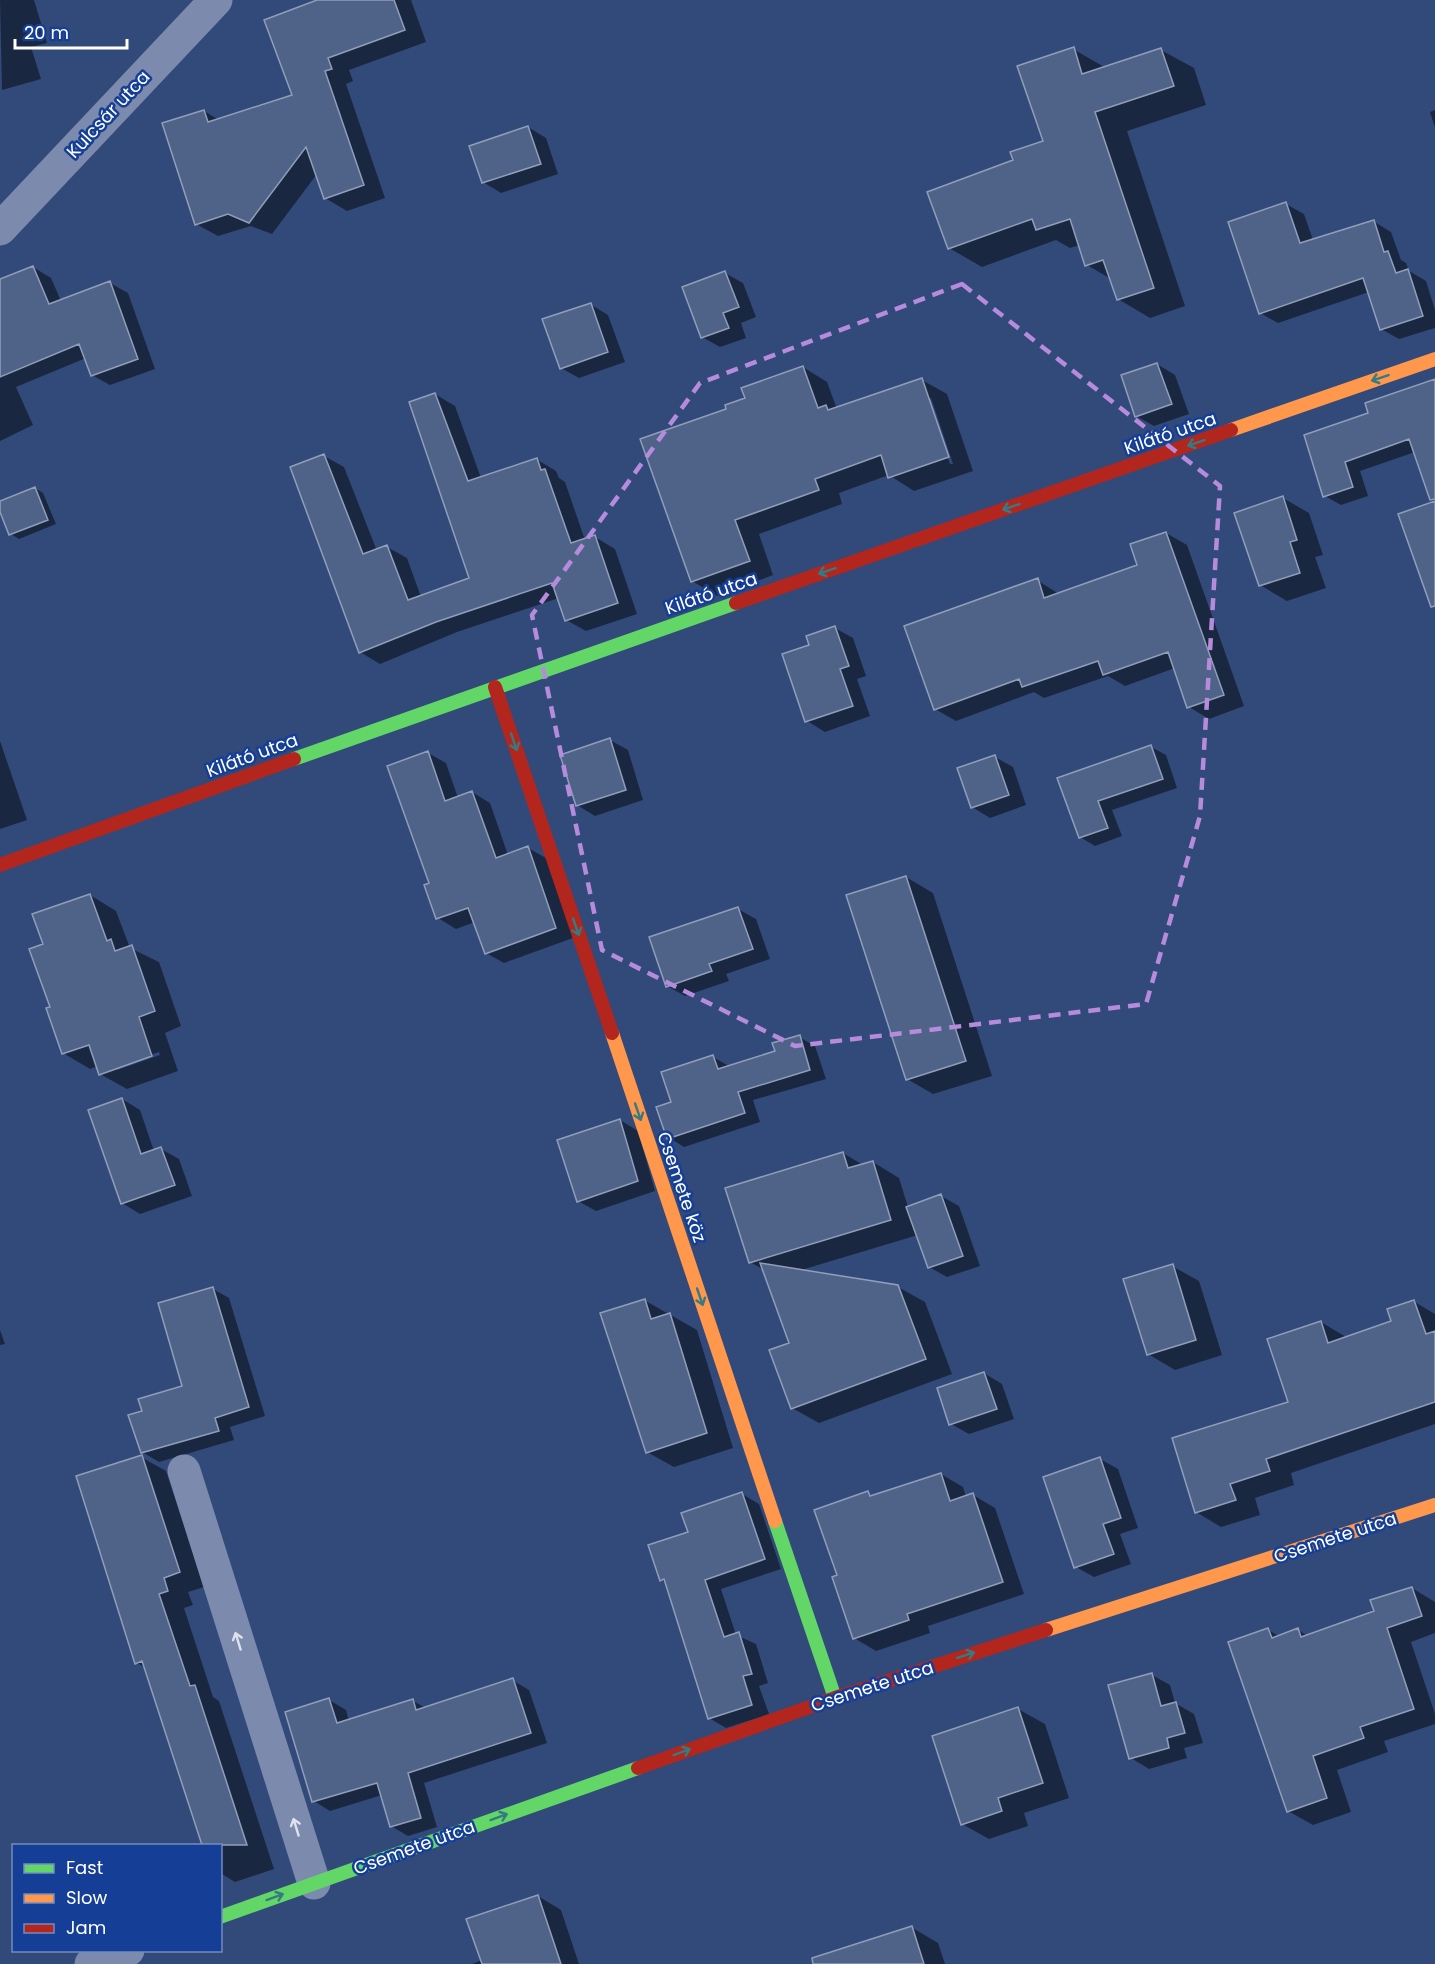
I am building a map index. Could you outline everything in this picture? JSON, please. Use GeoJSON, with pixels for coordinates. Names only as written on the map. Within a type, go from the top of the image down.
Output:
{"type":"FeatureCollection","features":[{"type":"Feature","properties":{"kind":"street","name":"Kulcsár utca"},"geometry":{"type":"LineString","coordinates":[[0,229],[216,0]]}},
{"type":"Feature","properties":{"kind":"street","name":"Kilátó utca"},"geometry":{"type":"LineString","coordinates":[[0,865],[495,687],[1435,359]]}},
{"type":"Feature","properties":{"kind":"street","name":"Csemete köz"},"geometry":{"type":"LineString","coordinates":[[495,687],[835,1698]]}},
{"type":"Feature","properties":{"kind":"street"},"geometry":{"type":"LineString","coordinates":[[184,1471],[314,1883]]}},
{"type":"Feature","properties":{"kind":"street","name":"Csemete utca"},"geometry":{"type":"LineString","coordinates":[[222,1916],[835,1698],[1435,1505]]}},
{"type":"Feature","properties":{"kind":"street"},"geometry":{"type":"LineString","coordinates":[[91,1964],[123,1952]]}},
{"type":"Feature","properties":{"kind":"highlighted area"},"geometry":{"type":"Polygon","coordinates":[[[962,284],[1220,486],[1200,816],[1146,1004],[795,1046],[602,950],[532,615],[700,383],[962,284]]]}},
{"type":"Feature","properties":{"kind":"building"},"geometry":{"type":"Polygon","coordinates":[[[317,0],[394,0],[405,30],[328,58],[332,69],[325,71],[364,185],[324,199],[306,147],[249,223],[228,214],[195,225],[162,123],[204,110],[208,122],[292,95],[264,20],[317,0]]]}},
{"type":"Feature","properties":{"kind":"building"},"geometry":{"type":"Polygon","coordinates":[[[1074,47],[1082,74],[1161,48],[1174,86],[1095,112],[1154,288],[1117,300],[1103,260],[1085,266],[1070,219],[1036,230],[1032,219],[948,249],[927,192],[1013,160],[1010,152],[1043,141],[1017,66],[1074,47]]]}},
{"type":"Feature","properties":{"kind":"building"},"geometry":{"type":"Polygon","coordinates":[[[528,126],[541,164],[482,183],[469,146],[528,126]]]}},
{"type":"Feature","properties":{"kind":"building"},"geometry":{"type":"Polygon","coordinates":[[[1286,202],[1300,243],[1374,220],[1384,252],[1388,251],[1396,273],[1408,269],[1423,316],[1380,330],[1363,278],[1259,314],[1228,222],[1286,202]]]}},
{"type":"Feature","properties":{"kind":"building"},"geometry":{"type":"Polygon","coordinates":[[[33,266],[49,304],[110,281],[138,359],[91,376],[79,344],[0,377],[0,279],[33,266]]]}},
{"type":"Feature","properties":{"kind":"building"},"geometry":{"type":"Polygon","coordinates":[[[725,271],[739,307],[723,313],[729,328],[701,338],[682,287],[725,271]]]}},
{"type":"Feature","properties":{"kind":"building"},"geometry":{"type":"Polygon","coordinates":[[[591,303],[608,352],[560,369],[542,319],[591,303]]]}},
{"type":"Feature","properties":{"kind":"building"},"geometry":{"type":"Polygon","coordinates":[[[1157,363],[1172,404],[1135,417],[1121,375],[1157,363]]]}},
{"type":"Feature","properties":{"kind":"building"},"geometry":{"type":"Polygon","coordinates":[[[803,366],[818,408],[826,405],[828,410],[922,378],[949,457],[888,478],[881,455],[815,479],[819,490],[735,520],[750,561],[691,582],[640,439],[726,409],[725,405],[745,398],[741,388],[803,366]]]}},
{"type":"Feature","properties":{"kind":"building"},"geometry":{"type":"Polygon","coordinates":[[[1435,379],[1435,499],[1430,500],[1409,439],[1345,462],[1353,487],[1323,497],[1304,435],[1368,413],[1365,403],[1435,379]]]}},
{"type":"Feature","properties":{"kind":"building"},"geometry":{"type":"Polygon","coordinates":[[[435,393],[468,481],[537,458],[541,470],[545,469],[571,543],[595,535],[618,603],[565,621],[552,583],[436,622],[359,653],[290,467],[324,454],[363,554],[387,545],[408,600],[469,578],[409,402],[435,393]]]}},
{"type":"Feature","properties":{"kind":"building"},"geometry":{"type":"Polygon","coordinates":[[[35,487],[48,520],[9,535],[0,512],[0,501],[35,487]]]}},
{"type":"Feature","properties":{"kind":"building"},"geometry":{"type":"Polygon","coordinates":[[[1283,496],[1297,540],[1290,542],[1300,573],[1259,586],[1234,513],[1283,496]]]}},
{"type":"Feature","properties":{"kind":"building"},"geometry":{"type":"Polygon","coordinates":[[[1435,501],[1435,606],[1431,607],[1398,514],[1435,501]]]}},
{"type":"Feature","properties":{"kind":"building"},"geometry":{"type":"Polygon","coordinates":[[[1166,532],[1224,695],[1187,708],[1168,652],[1103,675],[1098,661],[1022,687],[1019,679],[934,710],[904,626],[1038,578],[1044,598],[1137,565],[1130,544],[1166,532]]]}},
{"type":"Feature","properties":{"kind":"building"},"geometry":{"type":"Polygon","coordinates":[[[835,626],[849,666],[840,669],[853,706],[805,722],[782,654],[809,645],[806,636],[835,626]]]}},
{"type":"Feature","properties":{"kind":"building"},"geometry":{"type":"Polygon","coordinates":[[[610,738],[626,790],[576,806],[560,755],[610,738]]]}},
{"type":"Feature","properties":{"kind":"building"},"geometry":{"type":"Polygon","coordinates":[[[1151,745],[1163,779],[1098,801],[1108,828],[1079,838],[1057,778],[1151,745]]]}},
{"type":"Feature","properties":{"kind":"building"},"geometry":{"type":"Polygon","coordinates":[[[428,751],[445,801],[472,791],[496,858],[528,846],[556,928],[485,954],[468,908],[436,919],[424,885],[429,883],[387,766],[428,751]]]}},
{"type":"Feature","properties":{"kind":"building"},"geometry":{"type":"Polygon","coordinates":[[[995,755],[1009,795],[971,808],[957,768],[995,755]]]}},
{"type":"Feature","properties":{"kind":"building"},"geometry":{"type":"Polygon","coordinates":[[[906,876],[966,1061],[906,1080],[846,895],[906,876]]]}},
{"type":"Feature","properties":{"kind":"building"},"geometry":{"type":"Polygon","coordinates":[[[90,894],[107,941],[111,939],[115,951],[132,945],[155,1011],[139,1017],[152,1056],[99,1075],[89,1045],[62,1054],[46,1008],[50,1007],[29,949],[43,944],[32,914],[90,894]]]}},
{"type":"Feature","properties":{"kind":"building"},"geometry":{"type":"Polygon","coordinates":[[[738,907],[753,949],[709,964],[712,971],[666,987],[649,937],[738,907]]]}},
{"type":"Feature","properties":{"kind":"building"},"geometry":{"type":"Polygon","coordinates":[[[800,1035],[810,1070],[738,1092],[745,1113],[667,1139],[656,1107],[671,1102],[661,1072],[713,1055],[718,1069],[775,1051],[772,1043],[800,1035]]]}},
{"type":"Feature","properties":{"kind":"building"},"geometry":{"type":"Polygon","coordinates":[[[122,1098],[141,1154],[161,1147],[175,1185],[121,1204],[88,1110],[122,1098]]]}},
{"type":"Feature","properties":{"kind":"building"},"geometry":{"type":"Polygon","coordinates":[[[620,1119],[638,1181],[577,1202],[557,1140],[620,1119]]]}},
{"type":"Feature","properties":{"kind":"building"},"geometry":{"type":"Polygon","coordinates":[[[843,1152],[848,1168],[873,1161],[891,1220],[749,1263],[725,1188],[843,1152]]]}},
{"type":"Feature","properties":{"kind":"building"},"geometry":{"type":"Polygon","coordinates":[[[941,1194],[963,1256],[928,1268],[906,1207],[941,1194]]]}},
{"type":"Feature","properties":{"kind":"building"},"geometry":{"type":"Polygon","coordinates":[[[760,1263],[898,1285],[926,1359],[791,1409],[769,1350],[789,1343],[760,1263]]]}},
{"type":"Feature","properties":{"kind":"building"},"geometry":{"type":"Polygon","coordinates":[[[1173,1264],[1196,1340],[1147,1355],[1123,1279],[1173,1264]]]}},
{"type":"Feature","properties":{"kind":"building"},"geometry":{"type":"Polygon","coordinates":[[[213,1287],[249,1407],[215,1418],[219,1431],[141,1453],[128,1415],[142,1411],[138,1399],[182,1386],[158,1303],[213,1287]]]}},
{"type":"Feature","properties":{"kind":"building"},"geometry":{"type":"Polygon","coordinates":[[[645,1299],[651,1319],[670,1313],[707,1433],[646,1453],[600,1313],[645,1299]]]}},
{"type":"Feature","properties":{"kind":"building"},"geometry":{"type":"Polygon","coordinates":[[[1414,1300],[1426,1334],[1435,1331],[1435,1402],[1266,1459],[1270,1471],[1230,1484],[1236,1500],[1195,1513],[1172,1438],[1288,1402],[1267,1339],[1321,1321],[1328,1343],[1391,1321],[1387,1309],[1414,1300]]]}},
{"type":"Feature","properties":{"kind":"building"},"geometry":{"type":"Polygon","coordinates":[[[984,1372],[997,1409],[949,1425],[937,1388],[984,1372]]]}},
{"type":"Feature","properties":{"kind":"building"},"geometry":{"type":"Polygon","coordinates":[[[142,1455],[180,1572],[164,1578],[168,1591],[159,1594],[190,1686],[195,1685],[247,1845],[202,1844],[142,1661],[135,1664],[76,1476],[142,1455]]]}},
{"type":"Feature","properties":{"kind":"building"},"geometry":{"type":"Polygon","coordinates":[[[1100,1457],[1121,1518],[1103,1524],[1114,1554],[1074,1568],[1043,1477],[1100,1457]]]}},
{"type":"Feature","properties":{"kind":"building"},"geometry":{"type":"Polygon","coordinates":[[[941,1473],[950,1501],[973,1493],[1003,1582],[907,1614],[909,1620],[853,1639],[832,1577],[837,1575],[814,1510],[868,1491],[870,1496],[941,1473]]]}},
{"type":"Feature","properties":{"kind":"building"},"geometry":{"type":"Polygon","coordinates":[[[742,1492],[765,1559],[705,1580],[724,1637],[739,1632],[752,1674],[743,1676],[752,1705],[708,1719],[664,1579],[660,1581],[648,1545],[688,1532],[681,1513],[742,1492]]]}},
{"type":"Feature","properties":{"kind":"building"},"geometry":{"type":"Polygon","coordinates":[[[1412,1587],[1422,1616],[1387,1628],[1414,1709],[1360,1727],[1364,1738],[1313,1756],[1327,1798],[1287,1812],[1228,1642],[1268,1628],[1272,1638],[1298,1628],[1301,1637],[1374,1611],[1370,1600],[1412,1587]]]}},
{"type":"Feature","properties":{"kind":"building"},"geometry":{"type":"Polygon","coordinates":[[[1152,1673],[1161,1706],[1176,1702],[1185,1733],[1167,1738],[1169,1748],[1129,1759],[1108,1685],[1152,1673]]]}},
{"type":"Feature","properties":{"kind":"building"},"geometry":{"type":"Polygon","coordinates":[[[513,1678],[531,1733],[408,1773],[421,1818],[390,1827],[377,1783],[312,1802],[285,1712],[329,1698],[337,1723],[413,1699],[416,1710],[513,1678]]]}},
{"type":"Feature","properties":{"kind":"building"},"geometry":{"type":"Polygon","coordinates":[[[1018,1707],[1043,1783],[998,1798],[1002,1811],[961,1825],[932,1736],[1018,1707]]]}},
{"type":"Feature","properties":{"kind":"building"},"geometry":{"type":"Polygon","coordinates":[[[538,1895],[561,1964],[482,1964],[466,1919],[538,1895]]]}},
{"type":"Feature","properties":{"kind":"building"},"geometry":{"type":"Polygon","coordinates":[[[912,1926],[924,1964],[813,1964],[812,1958],[912,1926]]]}},
{"type":"Feature","properties":{"kind":"traffic: fast"},"geometry":{"type":"LineString","coordinates":[[294,759],[736,603]]}},
{"type":"Feature","properties":{"kind":"traffic: fast"},"geometry":{"type":"LineString","coordinates":[[775,1521],[835,1698]]}},
{"type":"Feature","properties":{"kind":"traffic: fast"},"geometry":{"type":"LineString","coordinates":[[222,1916],[638,1768]]}},
{"type":"Feature","properties":{"kind":"traffic: slow"},"geometry":{"type":"LineString","coordinates":[[1231,430],[1435,359]]}},
{"type":"Feature","properties":{"kind":"traffic: slow"},"geometry":{"type":"LineString","coordinates":[[612,1033],[775,1521]]}},
{"type":"Feature","properties":{"kind":"traffic: slow"},"geometry":{"type":"LineString","coordinates":[[1046,1630],[1435,1505]]}},
{"type":"Feature","properties":{"kind":"traffic: jam"},"geometry":{"type":"LineString","coordinates":[[736,603],[1231,430]]}},
{"type":"Feature","properties":{"kind":"traffic: jam"},"geometry":{"type":"LineString","coordinates":[[495,687],[612,1033]]}},
{"type":"Feature","properties":{"kind":"traffic: jam"},"geometry":{"type":"LineString","coordinates":[[0,865],[294,759]]}},
{"type":"Feature","properties":{"kind":"traffic: jam"},"geometry":{"type":"LineString","coordinates":[[638,1768],[835,1698],[1046,1630]]}}]}
